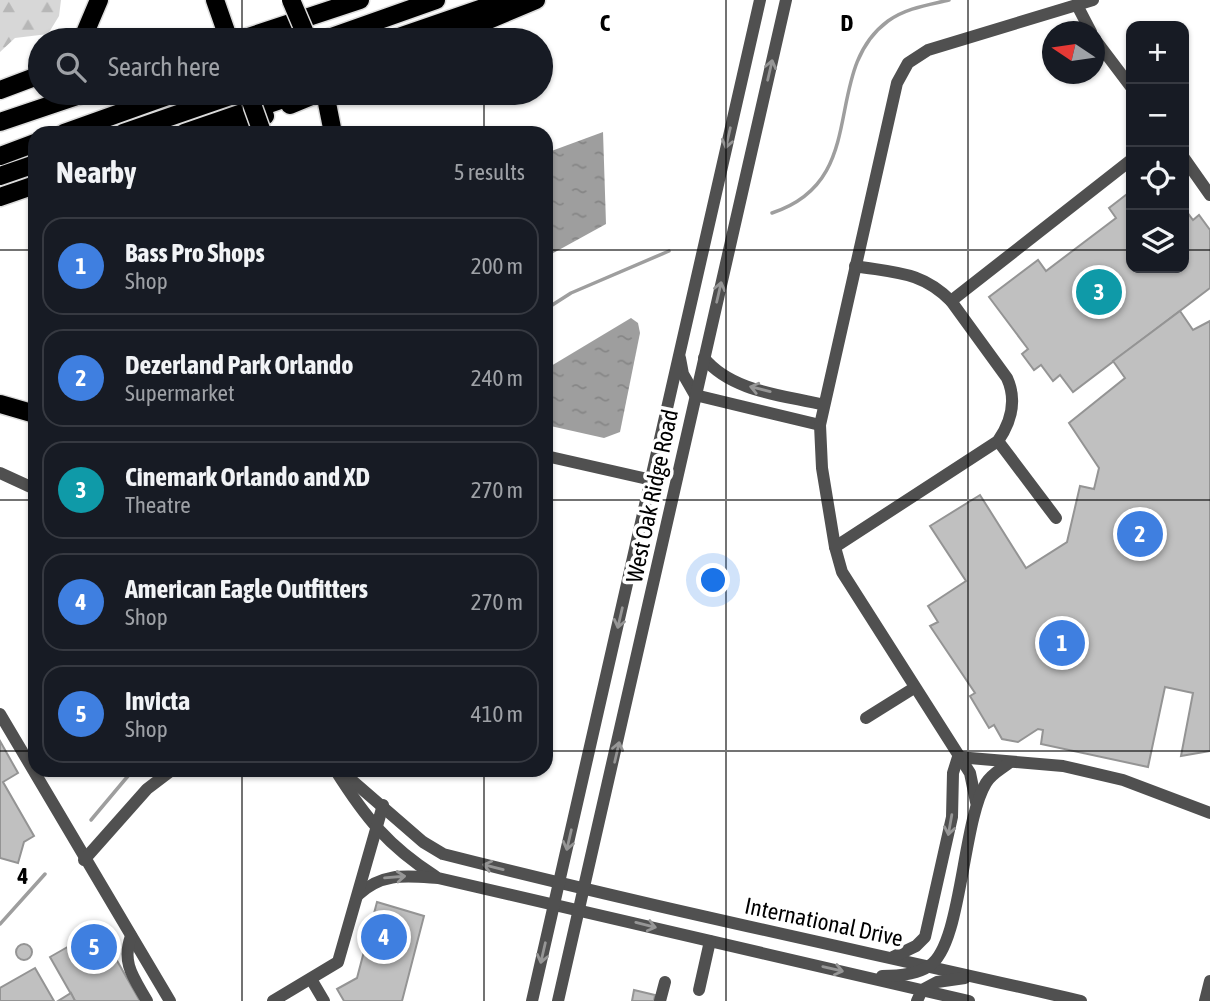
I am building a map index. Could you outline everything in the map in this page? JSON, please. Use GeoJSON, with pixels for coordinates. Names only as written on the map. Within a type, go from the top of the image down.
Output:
{"type":"FeatureCollection","features":[{"type":"Feature","properties":{"kind":"highway"},"geometry":{"type":"LineString","coordinates":[[89,28],[99,0]]}},
{"type":"Feature","properties":{"kind":"highway"},"geometry":{"type":"LineString","coordinates":[[215,0],[225,28]]}},
{"type":"Feature","properties":{"kind":"highway"},"geometry":{"type":"LineString","coordinates":[[291,0],[303,28]]}},
{"type":"Feature","properties":{"kind":"highway"},"geometry":{"type":"LineString","coordinates":[[275,28],[360,0]]}},
{"type":"Feature","properties":{"kind":"highway"},"geometry":{"type":"LineString","coordinates":[[357,28],[436,0]]}},
{"type":"Feature","properties":{"kind":"highway"},"geometry":{"type":"LineString","coordinates":[[425,28],[506,0]]}},
{"type":"Feature","properties":{"kind":"highway"},"geometry":{"type":"LineString","coordinates":[[470,28],[536,0]]}},
{"type":"Feature","properties":{"kind":"highway"},"geometry":{"type":"LineString","coordinates":[[0,90],[28,80]]}},
{"type":"Feature","properties":{"kind":"highway"},"geometry":{"type":"LineString","coordinates":[[0,122],[50,105]]}},
{"type":"Feature","properties":{"kind":"highway"},"geometry":{"type":"LineString","coordinates":[[84,126],[142,105]]}},
{"type":"Feature","properties":{"kind":"highway"},"geometry":{"type":"LineString","coordinates":[[143,126],[204,105]]}},
{"type":"Feature","properties":{"kind":"highway"},"geometry":{"type":"LineString","coordinates":[[252,105],[260,126]]}},
{"type":"Feature","properties":{"kind":"highway"},"geometry":{"type":"LineString","coordinates":[[204,126],[266,105]]}},
{"type":"Feature","properties":{"kind":"highway"},"geometry":{"type":"LineString","coordinates":[[246,126],[304,105]]}},
{"type":"Feature","properties":{"kind":"highway"},"geometry":{"type":"LineString","coordinates":[[326,105],[331,126]]}},
{"type":"Feature","properties":{"kind":"highway"},"geometry":{"type":"LineString","coordinates":[[0,156],[28,146]]}},
{"type":"Feature","properties":{"kind":"highway"},"geometry":{"type":"LineString","coordinates":[[0,176],[28,166]]}},
{"type":"Feature","properties":{"kind":"highway"},"geometry":{"type":"LineString","coordinates":[[0,197],[28,187]]}},
{"type":"Feature","properties":{"kind":"highway"},"geometry":{"type":"LineString","coordinates":[[0,404],[28,412]]}},
{"type":"Feature","properties":{"kind":"street","name":"West Oak Ridge Road"},"geometry":{"type":"LineString","coordinates":[[532,1001],[760,0]]}},
{"type":"Feature","properties":{"kind":"street","name":"West Oak Ridge Road"},"geometry":{"type":"LineString","coordinates":[[558,1001],[786,0]]}},
{"type":"Feature","properties":{"kind":"street"},"geometry":{"type":"LineString","coordinates":[[976,802],[970,773],[842,572],[826,499],[820,425],[897,83],[908,63],[928,50],[1078,7],[1093,0]]}},
{"type":"Feature","properties":{"kind":"street"},"geometry":{"type":"LineString","coordinates":[[1078,7],[1085,21]]}},
{"type":"Feature","properties":{"kind":"street"},"geometry":{"type":"LineString","coordinates":[[1105,53],[1129,84]]}},
{"type":"Feature","properties":{"kind":"street"},"geometry":{"type":"LineString","coordinates":[[951,301],[1126,164]]}},
{"type":"Feature","properties":{"kind":"street"},"geometry":{"type":"LineString","coordinates":[[1189,165],[1210,195]]}},
{"type":"Feature","properties":{"kind":"street"},"geometry":{"type":"LineString","coordinates":[[835,547],[998,441],[1008,426],[1013,391],[1007,378],[951,301],[933,284],[920,278],[855,266]]}},
{"type":"Feature","properties":{"kind":"street"},"geometry":{"type":"LineString","coordinates":[[678,351],[683,374],[695,395],[820,425]]}},
{"type":"Feature","properties":{"kind":"street"},"geometry":{"type":"LineString","coordinates":[[704,358],[717,374],[731,382],[824,405]]}},
{"type":"Feature","properties":{"kind":"street"},"geometry":{"type":"LineString","coordinates":[[998,441],[1056,518]]}},
{"type":"Feature","properties":{"kind":"street"},"geometry":{"type":"LineString","coordinates":[[553,458],[652,480]]}},
{"type":"Feature","properties":{"kind":"street"},"geometry":{"type":"LineString","coordinates":[[0,473],[28,486]]}},
{"type":"Feature","properties":{"kind":"street"},"geometry":{"type":"LineString","coordinates":[[866,718],[914,688]]}},
{"type":"Feature","properties":{"kind":"street"},"geometry":{"type":"LineString","coordinates":[[0,714],[28,763]]}},
{"type":"Feature","properties":{"kind":"street"},"geometry":{"type":"LineString","coordinates":[[958,757],[1063,766],[1123,780],[1210,813]]}},
{"type":"Feature","properties":{"kind":"street"},"geometry":{"type":"LineString","coordinates":[[893,957],[916,946],[925,937],[952,817],[953,773],[958,757]]}},
{"type":"Feature","properties":{"kind":"street"},"geometry":{"type":"LineString","coordinates":[[868,977],[898,976],[931,966],[947,942],[976,802],[990,777],[1010,762]]}},
{"type":"Feature","properties":{"kind":"street"},"geometry":{"type":"LineString","coordinates":[[36,777],[170,1001]]}},
{"type":"Feature","properties":{"kind":"street"},"geometry":{"type":"LineString","coordinates":[[84,860],[147,789],[163,777]]}},
{"type":"Feature","properties":{"kind":"street"},"geometry":{"type":"LineString","coordinates":[[342,777],[376,830],[408,859],[438,878]]}},
{"type":"Feature","properties":{"kind":"street","name":"International Drive"},"geometry":{"type":"LineString","coordinates":[[347,777],[383,805],[423,842],[443,854],[584,890],[1081,1001]]}},
{"type":"Feature","properties":{"kind":"street"},"geometry":{"type":"LineString","coordinates":[[273,1001],[338,962],[383,805]]}},
{"type":"Feature","properties":{"kind":"street"},"geometry":{"type":"LineString","coordinates":[[358,895],[371,883],[391,876],[438,878]]}},
{"type":"Feature","properties":{"kind":"street","name":"International Drive"},"geometry":{"type":"LineString","coordinates":[[438,878],[868,977],[919,995],[969,1001]]}},
{"type":"Feature","properties":{"kind":"street"},"geometry":{"type":"LineString","coordinates":[[131,936],[125,951],[127,965],[147,1001]]}},
{"type":"Feature","properties":{"kind":"street"},"geometry":{"type":"LineString","coordinates":[[699,990],[710,941]]}},
{"type":"Feature","properties":{"kind":"street"},"geometry":{"type":"LineString","coordinates":[[919,995],[945,980],[979,977]]}},
{"type":"Feature","properties":{"kind":"street"},"geometry":{"type":"LineString","coordinates":[[311,979],[324,1001]]}},
{"type":"Feature","properties":{"kind":"street"},"geometry":{"type":"LineString","coordinates":[[1205,1001],[1210,981]]}},
{"type":"Feature","properties":{"kind":"street"},"geometry":{"type":"LineString","coordinates":[[660,1001],[665,982]]}},
{"type":"Feature","properties":{"kind":"green space"},"geometry":{"type":"Polygon","coordinates":[[[0,0],[61,0],[59,16],[52,28],[28,28],[28,36],[15,38],[0,52],[0,0]]]}},
{"type":"Feature","properties":{"kind":"water"},"geometry":{"type":"Polygon","coordinates":[[[603,132],[606,224],[553,253],[553,150],[603,132]]]}},
{"type":"Feature","properties":{"kind":"water"},"geometry":{"type":"Polygon","coordinates":[[[631,318],[638,323],[640,333],[620,432],[604,438],[553,427],[553,365],[631,318]]]}},
{"type":"Feature","properties":{"kind":"building"},"geometry":{"type":"Polygon","coordinates":[[[1126,195],[1126,273],[1189,273],[1189,215],[1193,220],[1199,215],[1210,230],[1210,288],[1073,392],[1060,375],[1053,381],[1041,365],[1034,370],[1022,354],[1028,349],[989,297],[1038,260],[1046,271],[1116,218],[1109,208],[1126,195]]]}},
{"type":"Feature","properties":{"kind":"building"},"geometry":{"type":"Polygon","coordinates":[[[1180,311],[1193,330],[1210,321],[1210,751],[1181,756],[1193,693],[1165,687],[1148,767],[1041,744],[1043,730],[1038,729],[1018,742],[1002,739],[994,725],[989,728],[970,696],[975,693],[930,626],[938,622],[928,606],[966,581],[930,526],[980,495],[1026,568],[1067,542],[1080,486],[1094,489],[1099,468],[1069,423],[1125,378],[1113,361],[1180,311]]]}},
{"type":"Feature","properties":{"kind":"building"},"geometry":{"type":"Polygon","coordinates":[[[0,741],[18,773],[3,782],[34,836],[24,842],[18,863],[0,858],[0,741]]]}},
{"type":"Feature","properties":{"kind":"building"},"geometry":{"type":"Polygon","coordinates":[[[377,902],[424,916],[402,1001],[344,1001],[337,989],[357,978],[377,902]]]}},
{"type":"Feature","properties":{"kind":"building"},"geometry":{"type":"Polygon","coordinates":[[[99,929],[140,1001],[75,1001],[50,957],[99,929]]]}},
{"type":"Feature","properties":{"kind":"building"},"geometry":{"type":"Polygon","coordinates":[[[24,944],[30,946],[30,958],[24,960],[18,958],[16,952],[18,946],[24,944]]]}},
{"type":"Feature","properties":{"kind":"building"},"geometry":{"type":"Polygon","coordinates":[[[35,968],[54,1001],[0,1001],[0,988],[35,968]]]}},
{"type":"Feature","properties":{"kind":"building"},"geometry":{"type":"Polygon","coordinates":[[[634,990],[655,995],[654,1001],[632,1001],[634,990]]]}},
{"type":"Feature","properties":{"kind":"building"},"geometry":{"type":"Polygon","coordinates":[[[71,993],[75,1001],[58,1001],[71,993]]]}},
{"type":"Feature","properties":{"kind":"waterway"},"geometry":{"type":"LineString","coordinates":[[772,213],[803,197],[823,176],[835,151],[855,68],[867,43],[888,21],[902,13],[949,0]]}},
{"type":"Feature","properties":{"kind":"waterway"},"geometry":{"type":"LineString","coordinates":[[553,305],[571,293],[669,251]]}},
{"type":"Feature","properties":{"kind":"waterway"},"geometry":{"type":"LineString","coordinates":[[91,820],[127,777]]}},
{"type":"Feature","properties":{"kind":"waterway"},"geometry":{"type":"LineString","coordinates":[[0,924],[45,874]]}},
{"type":"Feature","properties":{"kind":"place","name":"Cinemark Orlando and XD"},"geometry":{"type":"Point","coordinates":[1099,292]}},
{"type":"Feature","properties":{"kind":"place","name":"Dezerland Park Orlando"},"geometry":{"type":"Point","coordinates":[1140,534]}},
{"type":"Feature","properties":{"kind":"place","name":"Bass Pro Shops"},"geometry":{"type":"Point","coordinates":[1062,643]}},
{"type":"Feature","properties":{"kind":"place","name":"American Eagle Outfitters"},"geometry":{"type":"Point","coordinates":[384,937]}},
{"type":"Feature","properties":{"kind":"place","name":"Invicta"},"geometry":{"type":"Point","coordinates":[94,947]}}]}
